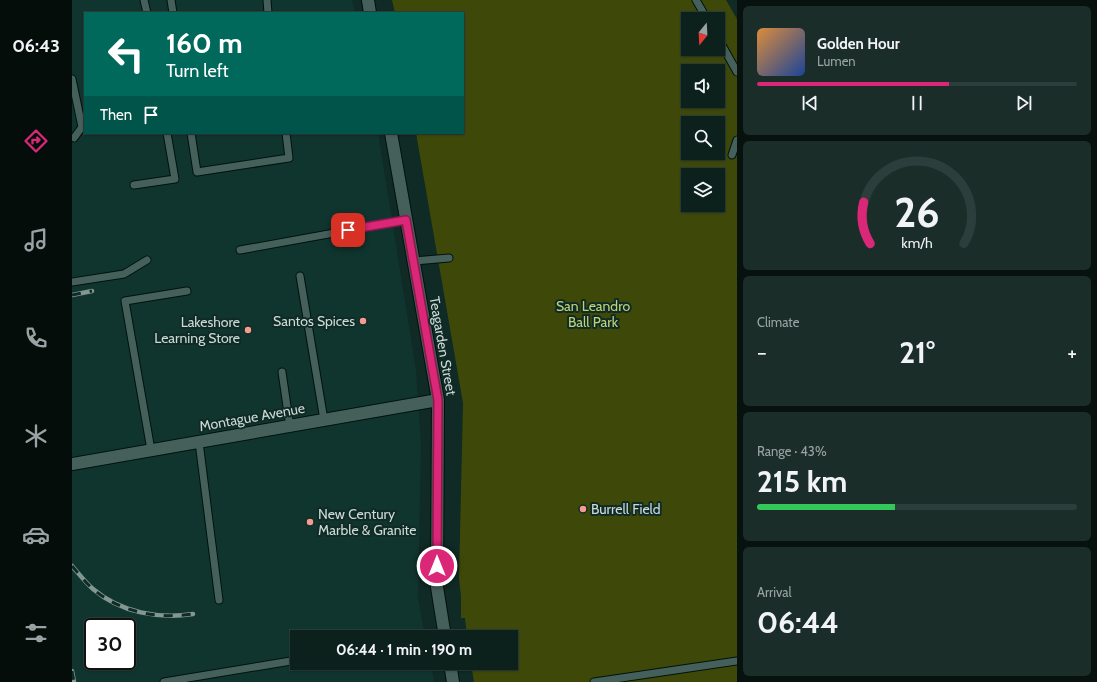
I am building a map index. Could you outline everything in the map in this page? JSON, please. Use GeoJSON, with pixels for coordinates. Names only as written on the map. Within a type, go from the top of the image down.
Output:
{"type":"FeatureCollection","features":[{"type":"Feature","properties":{"kind":"street"},"geometry":{"type":"LineString","coordinates":[[368,0],[370,12]]}},
{"type":"Feature","properties":{"kind":"street","name":"Teagarden Street"},"geometry":{"type":"LineString","coordinates":[[391,134],[438,400],[437,587],[441,630]]}},
{"type":"Feature","properties":{"kind":"street","name":"Montague Avenue"},"geometry":{"type":"LineString","coordinates":[[72,464],[438,400]]}},
{"type":"Feature","properties":{"kind":"street"},"geometry":{"type":"LineString","coordinates":[[450,670],[450,682]]}},
{"type":"Feature","properties":{"kind":"lane"},"geometry":{"type":"LineString","coordinates":[[144,0],[146,12]]}},
{"type":"Feature","properties":{"kind":"lane"},"geometry":{"type":"LineString","coordinates":[[171,0],[173,12]]}},
{"type":"Feature","properties":{"kind":"lane"},"geometry":{"type":"LineString","coordinates":[[267,0],[268,12]]}},
{"type":"Feature","properties":{"kind":"lane"},"geometry":{"type":"LineString","coordinates":[[696,0],[703,12]]}},
{"type":"Feature","properties":{"kind":"lane"},"geometry":{"type":"LineString","coordinates":[[725,51],[737,72]]}},
{"type":"Feature","properties":{"kind":"lane"},"geometry":{"type":"LineString","coordinates":[[72,79],[82,127],[74,138]]}},
{"type":"Feature","properties":{"kind":"lane"},"geometry":{"type":"LineString","coordinates":[[134,185],[175,179],[167,134]]}},
{"type":"Feature","properties":{"kind":"lane"},"geometry":{"type":"LineString","coordinates":[[191,134],[197,172],[289,158],[286,134]]}},
{"type":"Feature","properties":{"kind":"lane"},"geometry":{"type":"LineString","coordinates":[[732,155],[737,140]]}},
{"type":"Feature","properties":{"kind":"lane"},"geometry":{"type":"LineString","coordinates":[[240,250],[406,220]]}},
{"type":"Feature","properties":{"kind":"lane"},"geometry":{"type":"LineString","coordinates":[[414,261],[449,258]]}},
{"type":"Feature","properties":{"kind":"lane"},"geometry":{"type":"LineString","coordinates":[[72,282],[124,274],[147,260]]}},
{"type":"Feature","properties":{"kind":"lane"},"geometry":{"type":"LineString","coordinates":[[300,276],[324,420]]}},
{"type":"Feature","properties":{"kind":"lane"},"geometry":{"type":"LineString","coordinates":[[150,450],[125,301],[187,292]]}},
{"type":"Feature","properties":{"kind":"lane"},"geometry":{"type":"LineString","coordinates":[[282,372],[290,427]]}},
{"type":"Feature","properties":{"kind":"lane"},"geometry":{"type":"LineString","coordinates":[[199,442],[218,600]]}},
{"type":"Feature","properties":{"kind":"lane"},"geometry":{"type":"LineString","coordinates":[[164,682],[290,661]]}},
{"type":"Feature","properties":{"kind":"lane"},"geometry":{"type":"LineString","coordinates":[[594,682],[737,661]]}},
{"type":"Feature","properties":{"kind":"shaded area"},"geometry":{"type":"Polygon","coordinates":[[[72,0],[352,0],[355,12],[84,12],[84,134],[378,134],[416,370],[421,445],[418,598],[424,630],[290,630],[290,670],[432,670],[434,682],[72,682],[72,0]]]}},
{"type":"Feature","properties":{"kind":"green space","name":"San Leandro Ball Park"},"geometry":{"type":"Polygon","coordinates":[[[392,0],[726,0],[737,19],[737,682],[474,682],[472,670],[518,670],[518,630],[466,630],[465,618],[461,618],[459,578],[463,403],[416,134],[464,134],[464,12],[395,12],[392,0]]]}},
{"type":"Feature","properties":{"kind":"railway"},"geometry":{"type":"LineString","coordinates":[[72,295],[92,291]]}},
{"type":"Feature","properties":{"kind":"railway"},"geometry":{"type":"LineString","coordinates":[[72,566],[93,589],[116,604],[128,609],[154,615],[167,616],[193,614]]}},
{"type":"Feature","properties":{"kind":"railway"},"geometry":{"type":"LineString","coordinates":[[72,671],[74,682]]}},
{"type":"Feature","properties":{"kind":"place","name":"Santos Spices"},"geometry":{"type":"Point","coordinates":[363,321]}},
{"type":"Feature","properties":{"kind":"place","name":"Lakeshore Learning Store"},"geometry":{"type":"Point","coordinates":[248,330]}},
{"type":"Feature","properties":{"kind":"place","name":"Burrell Field"},"geometry":{"type":"Point","coordinates":[583,509]}},
{"type":"Feature","properties":{"kind":"place","name":"New Century Marble & Granite"},"geometry":{"type":"Point","coordinates":[310,522]}},
{"type":"Feature","properties":{"kind":"route"},"geometry":{"type":"LineString","coordinates":[[348,230],[406,220],[438,400],[437,566]]}}]}
